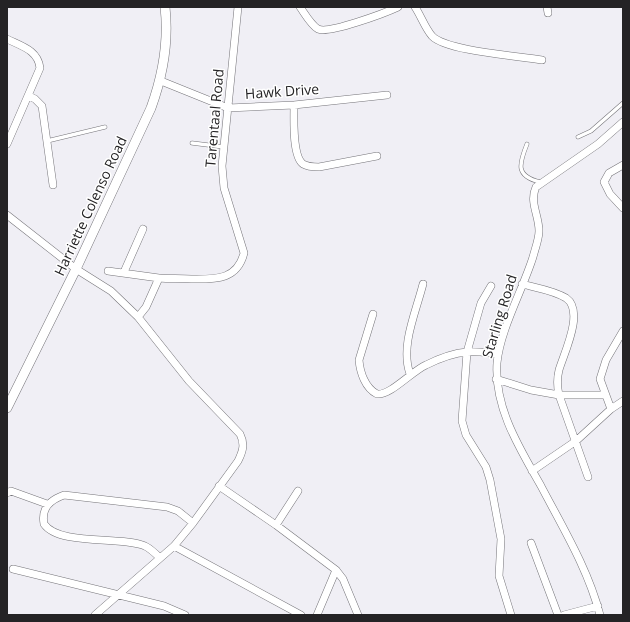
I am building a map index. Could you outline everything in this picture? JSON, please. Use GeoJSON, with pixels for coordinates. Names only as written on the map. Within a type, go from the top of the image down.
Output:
{"type":"FeatureCollection","features":[{"type":"Feature","properties":{"kind":"street","name":"Harriette Colenso Road"},"geometry":{"type":"LineString","coordinates":[[7,408],[76,269],[141,132],[161,81],[166,42],[165,7]]}},
{"type":"Feature","properties":{"kind":"street","name":"Tarentaal Road"},"geometry":{"type":"LineString","coordinates":[[159,278],[213,279],[223,277],[232,273],[239,266],[244,253],[224,188],[222,166],[238,7]]}},
{"type":"Feature","properties":{"kind":"street"},"geometry":{"type":"LineString","coordinates":[[300,7],[315,27],[322,30],[330,30],[398,7]]}},
{"type":"Feature","properties":{"kind":"street"},"geometry":{"type":"LineString","coordinates":[[415,7],[433,36],[444,44],[460,48],[542,60]]}},
{"type":"Feature","properties":{"kind":"street"},"geometry":{"type":"LineString","coordinates":[[7,39],[32,52],[39,62],[40,68],[7,144]]}},
{"type":"Feature","properties":{"kind":"street","name":"Hawk Drive"},"geometry":{"type":"LineString","coordinates":[[161,81],[228,108],[294,105],[386,95]]}},
{"type":"Feature","properties":{"kind":"street"},"geometry":{"type":"LineString","coordinates":[[29,96],[35,99],[42,106],[53,185]]}},
{"type":"Feature","properties":{"kind":"street"},"geometry":{"type":"LineString","coordinates":[[294,105],[296,149],[298,158],[303,164],[311,167],[319,167],[377,156]]}},
{"type":"Feature","properties":{"kind":"street"},"geometry":{"type":"LineString","coordinates":[[540,182],[598,144],[623,122]]}},
{"type":"Feature","properties":{"kind":"street"},"geometry":{"type":"LineString","coordinates":[[623,165],[609,173],[604,182],[610,194],[623,208]]}},
{"type":"Feature","properties":{"kind":"street","name":"Starling Road"},"geometry":{"type":"LineString","coordinates":[[540,182],[532,194],[538,223],[538,236],[532,258],[498,354],[496,379],[507,421],[532,471],[575,550],[598,606],[600,615]]}},
{"type":"Feature","properties":{"kind":"street"},"geometry":{"type":"LineString","coordinates":[[7,215],[76,269],[111,291],[138,317],[189,381],[240,434],[243,440],[243,452],[238,461],[193,523],[174,546],[117,594],[95,615]]}},
{"type":"Feature","properties":{"kind":"street"},"geometry":{"type":"LineString","coordinates":[[124,272],[143,230]]}},
{"type":"Feature","properties":{"kind":"street"},"geometry":{"type":"LineString","coordinates":[[108,271],[159,278],[146,307],[138,317]]}},
{"type":"Feature","properties":{"kind":"street"},"geometry":{"type":"LineString","coordinates":[[410,374],[406,363],[406,349],[423,284]]}},
{"type":"Feature","properties":{"kind":"street"},"geometry":{"type":"LineString","coordinates":[[522,284],[556,293],[567,298],[572,304],[574,312],[573,324],[557,382],[559,394],[588,477]]}},
{"type":"Feature","properties":{"kind":"street"},"geometry":{"type":"LineString","coordinates":[[491,286],[481,303],[467,352],[462,427],[486,467],[490,480],[501,539],[499,576],[511,615]]}},
{"type":"Feature","properties":{"kind":"street"},"geometry":{"type":"LineString","coordinates":[[373,314],[359,360],[361,371],[369,388],[377,394],[383,394],[425,365],[467,352],[498,354]]}},
{"type":"Feature","properties":{"kind":"street"},"geometry":{"type":"LineString","coordinates":[[611,409],[600,379],[606,360],[623,331]]}},
{"type":"Feature","properties":{"kind":"street"},"geometry":{"type":"LineString","coordinates":[[496,379],[531,390],[559,394],[605,395]]}},
{"type":"Feature","properties":{"kind":"street"},"geometry":{"type":"LineString","coordinates":[[532,471],[576,442],[611,409],[623,401]]}},
{"type":"Feature","properties":{"kind":"street"},"geometry":{"type":"LineString","coordinates":[[219,486],[276,525],[336,570],[344,580],[358,615]]}},
{"type":"Feature","properties":{"kind":"street"},"geometry":{"type":"LineString","coordinates":[[7,493],[11,491],[47,504]]}},
{"type":"Feature","properties":{"kind":"street"},"geometry":{"type":"LineString","coordinates":[[276,525],[298,491]]}},
{"type":"Feature","properties":{"kind":"street"},"geometry":{"type":"LineString","coordinates":[[160,558],[152,550],[141,545],[73,537],[52,530],[44,524],[44,512],[47,504],[55,498],[64,495],[167,507],[178,511],[193,523]]}},
{"type":"Feature","properties":{"kind":"street"},"geometry":{"type":"LineString","coordinates":[[530,543],[558,615]]}},
{"type":"Feature","properties":{"kind":"street"},"geometry":{"type":"LineString","coordinates":[[174,546],[301,615]]}},
{"type":"Feature","properties":{"kind":"street"},"geometry":{"type":"LineString","coordinates":[[13,569],[164,606],[185,615]]}},
{"type":"Feature","properties":{"kind":"street"},"geometry":{"type":"LineString","coordinates":[[317,615],[336,570]]}},
{"type":"Feature","properties":{"kind":"street"},"geometry":{"type":"LineString","coordinates":[[564,615],[598,606]]}},
{"type":"Feature","properties":{"kind":"lane"},"geometry":{"type":"LineString","coordinates":[[578,137],[591,131],[623,103]]}},
{"type":"Feature","properties":{"kind":"lane"},"geometry":{"type":"LineString","coordinates":[[47,141],[105,127]]}},
{"type":"Feature","properties":{"kind":"lane"},"geometry":{"type":"LineString","coordinates":[[192,143],[224,147]]}},
{"type":"Feature","properties":{"kind":"lane"},"geometry":{"type":"LineString","coordinates":[[526,144],[521,159],[521,170],[528,180],[540,182]]}}]}
